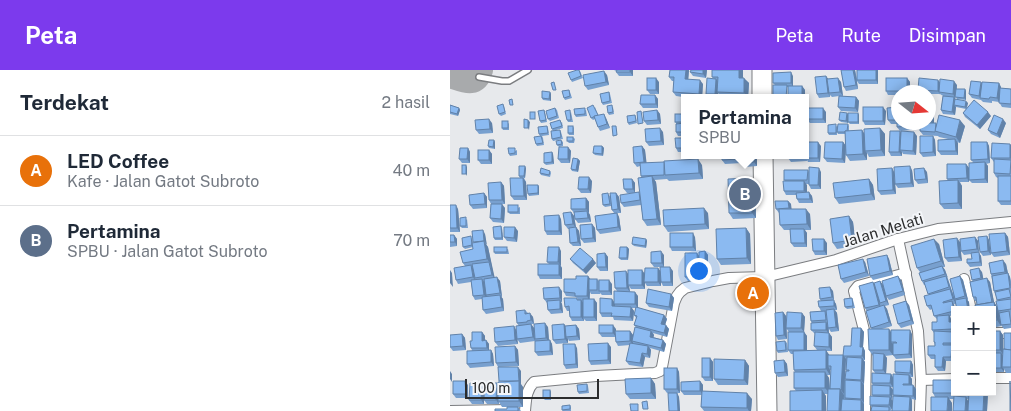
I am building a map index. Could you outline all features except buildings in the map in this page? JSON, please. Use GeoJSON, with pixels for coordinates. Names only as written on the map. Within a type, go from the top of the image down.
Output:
{"type":"FeatureCollection","features":[{"type":"Feature","properties":{"kind":"highway"},"geometry":{"type":"LineString","coordinates":[[762,70],[762,94]]}},
{"type":"Feature","properties":{"kind":"highway"},"geometry":{"type":"LineString","coordinates":[[763,159],[767,411]]}},
{"type":"Feature","properties":{"kind":"street","name":"Jalan Melati"},"geometry":{"type":"LineString","coordinates":[[525,411],[527,394],[534,382],[655,373],[660,371],[674,303],[677,296],[685,288],[729,278],[765,277],[836,260],[898,239],[938,229],[1011,222]]}},
{"type":"Feature","properties":{"kind":"street"},"geometry":{"type":"LineString","coordinates":[[898,239],[918,331],[921,380],[920,411]]}},
{"type":"Feature","properties":{"kind":"street"},"geometry":{"type":"LineString","coordinates":[[865,411],[866,342],[854,291],[858,286],[906,273]]}},
{"type":"Feature","properties":{"kind":"street"},"geometry":{"type":"LineString","coordinates":[[964,279],[970,306]]}},
{"type":"Feature","properties":{"kind":"street"},"geometry":{"type":"LineString","coordinates":[[996,333],[1011,332]]}},
{"type":"Feature","properties":{"kind":"street"},"geometry":{"type":"LineString","coordinates":[[921,380],[951,378]]}},
{"type":"Feature","properties":{"kind":"street"},"geometry":{"type":"LineString","coordinates":[[996,378],[1011,378]]}},
{"type":"Feature","properties":{"kind":"street"},"geometry":{"type":"LineString","coordinates":[[450,411],[525,411]]}},
{"type":"Feature","properties":{"kind":"lane"},"geometry":{"type":"LineString","coordinates":[[479,77],[509,81],[528,70]]}},
{"type":"Feature","properties":{"kind":"taxiway"},"geometry":{"type":"LineString","coordinates":[[450,76],[464,81],[472,81],[479,76],[481,70]]}},
{"type":"Feature","properties":{"kind":"place","name":"Pertamina"},"geometry":{"type":"Point","coordinates":[745,194]}},
{"type":"Feature","properties":{"kind":"place","name":"LED Coffee"},"geometry":{"type":"Point","coordinates":[753,293]}}]}
